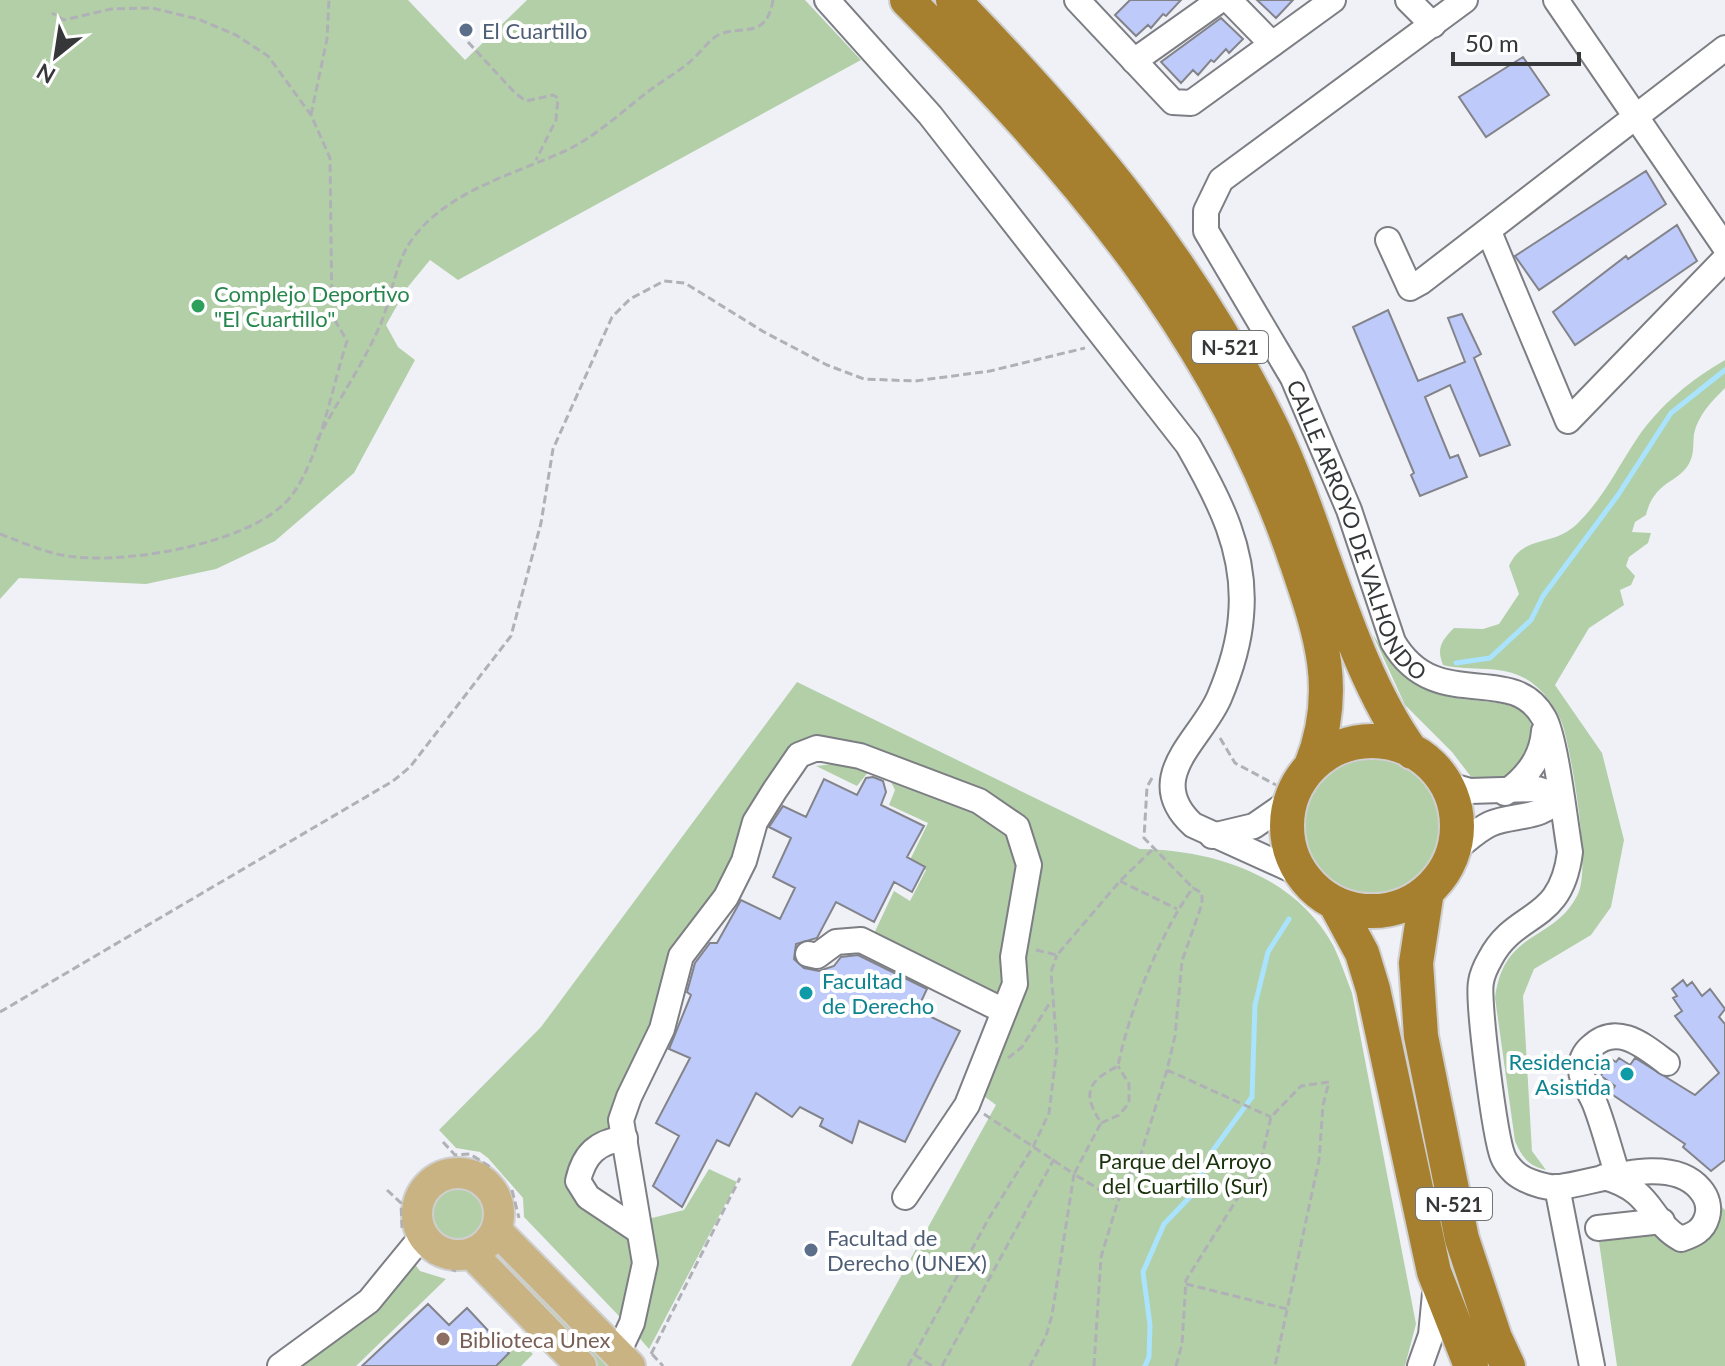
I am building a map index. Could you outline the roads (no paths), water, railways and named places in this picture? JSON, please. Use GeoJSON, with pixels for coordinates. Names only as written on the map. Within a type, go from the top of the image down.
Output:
{"type":"FeatureCollection","features":[{"type":"Feature","properties":{"kind":"highway","name":"N-521"},"geometry":{"type":"LineString","coordinates":[[907,0],[984,78],[1075,180],[1123,241],[1234,411],[1278,507],[1314,613],[1329,695],[1325,726],[1311,766],[1290,801],[1288,839],[1301,874],[1335,903],[1362,953],[1373,989],[1436,1280],[1471,1366]]}},
{"type":"Feature","properties":{"kind":"highway","name":"N-521"},"geometry":{"type":"LineString","coordinates":[[953,0],[1044,94],[1157,232],[1219,326],[1274,433],[1370,675],[1399,734],[1412,752]]}},
{"type":"Feature","properties":{"kind":"highway","name":"N-521"},"geometry":{"type":"LineString","coordinates":[[1311,766],[1329,753],[1353,743],[1379,742],[1412,752],[1428,763],[1445,784],[1456,817],[1453,851],[1443,873],[1427,891],[1398,907],[1377,911],[1335,903]]}},
{"type":"Feature","properties":{"kind":"highway","name":"N-521"},"geometry":{"type":"LineString","coordinates":[[1427,891],[1416,963],[1421,1036],[1462,1239],[1495,1338],[1508,1366]]}},
{"type":"Feature","properties":{"kind":"main road"},"geometry":{"type":"LineString","coordinates":[[478,1260],[496,1230],[500,1211],[490,1187],[474,1176],[455,1172],[437,1178],[423,1192],[417,1210],[418,1242],[478,1260],[581,1366]]}},
{"type":"Feature","properties":{"kind":"main road"},"geometry":{"type":"LineString","coordinates":[[496,1230],[633,1358]]}},
{"type":"Feature","properties":{"kind":"street"},"geometry":{"type":"LineString","coordinates":[[827,0],[930,115],[1188,445],[1217,495],[1237,550],[1242,588],[1238,645],[1219,700],[1186,746],[1174,772],[1173,792],[1183,815],[1212,836],[1301,874]]}},
{"type":"Feature","properties":{"kind":"street"},"geometry":{"type":"LineString","coordinates":[[1134,61],[1220,0]]}},
{"type":"Feature","properties":{"kind":"street"},"geometry":{"type":"LineString","coordinates":[[1229,0],[1272,44]]}},
{"type":"Feature","properties":{"kind":"street"},"geometry":{"type":"LineString","coordinates":[[1090,4],[1134,61],[1173,102],[1191,103],[1333,0]]}},
{"type":"Feature","properties":{"kind":"street"},"geometry":{"type":"LineString","coordinates":[[1408,0],[1433,25]]}},
{"type":"Feature","properties":{"kind":"street","name":"CALLE ARROYO DE VALHONDO"},"geometry":{"type":"LineString","coordinates":[[1465,0],[1221,180],[1206,211],[1206,231],[1293,378],[1349,510],[1393,642],[1402,657],[1421,673],[1458,687],[1504,688],[1527,698],[1545,720]]}},
{"type":"Feature","properties":{"kind":"street"},"geometry":{"type":"LineString","coordinates":[[1556,0],[1725,247]]}},
{"type":"Feature","properties":{"kind":"street"},"geometry":{"type":"LineString","coordinates":[[1388,240],[1410,288],[1489,232],[1725,48]]}},
{"type":"Feature","properties":{"kind":"street"},"geometry":{"type":"LineString","coordinates":[[1489,232],[1568,421],[1725,259]]}},
{"type":"Feature","properties":{"kind":"street"},"geometry":{"type":"LineString","coordinates":[[1505,793],[1523,780],[1535,763],[1543,743],[1545,720]]}},
{"type":"Feature","properties":{"kind":"street"},"geometry":{"type":"LineString","coordinates":[[1545,720],[1570,852],[1568,871],[1557,895],[1543,912],[1504,937],[1480,984],[1493,1111],[1504,1159],[1515,1173],[1535,1183],[1557,1187],[1611,1176],[1668,1172],[1696,1185],[1706,1196],[1709,1210],[1706,1222],[1697,1233],[1681,1239],[1671,1234],[1627,1183],[1611,1176]]}},
{"type":"Feature","properties":{"kind":"street"},"geometry":{"type":"LineString","coordinates":[[633,1358],[632,1323],[645,1263],[621,1120],[662,1029],[681,956],[726,897],[744,861],[755,822],[799,755],[817,748],[860,756],[979,801],[1017,827],[1029,865],[1013,957],[1015,984],[967,1105],[905,1197]]}},
{"type":"Feature","properties":{"kind":"street"},"geometry":{"type":"LineString","coordinates":[[1445,784],[1470,791],[1505,793],[1537,789],[1560,796]]}},
{"type":"Feature","properties":{"kind":"street"},"geometry":{"type":"LineString","coordinates":[[1453,851],[1487,825],[1527,817],[1552,807],[1560,796]]}},
{"type":"Feature","properties":{"kind":"street"},"geometry":{"type":"LineString","coordinates":[[1212,836],[1254,826],[1290,801]]}},
{"type":"Feature","properties":{"kind":"street"},"geometry":{"type":"LineString","coordinates":[[1527,817],[1552,832],[1570,852]]}},
{"type":"Feature","properties":{"kind":"street"},"geometry":{"type":"LineString","coordinates":[[808,954],[817,956],[845,939],[861,940],[1004,1011]]}},
{"type":"Feature","properties":{"kind":"street"},"geometry":{"type":"LineString","coordinates":[[1611,1176],[1596,1105],[1580,1072],[1581,1061],[1589,1048],[1602,1039],[1617,1035],[1638,1042],[1667,1063]]}},
{"type":"Feature","properties":{"kind":"street"},"geometry":{"type":"LineString","coordinates":[[625,1138],[609,1140],[590,1151],[578,1181],[588,1197],[639,1231]]}},
{"type":"Feature","properties":{"kind":"street"},"geometry":{"type":"LineString","coordinates":[[1557,1187],[1592,1366]]}},
{"type":"Feature","properties":{"kind":"street"},"geometry":{"type":"LineString","coordinates":[[1598,1228],[1662,1221]]}},
{"type":"Feature","properties":{"kind":"street"},"geometry":{"type":"LineString","coordinates":[[280,1366],[369,1301],[418,1242]]}},
{"type":"Feature","properties":{"kind":"street"},"geometry":{"type":"LineString","coordinates":[[1420,1366],[1431,1335],[1436,1280]]}},
{"type":"Feature","properties":{"kind":"waterway"},"geometry":{"type":"LineString","coordinates":[[1456,663],[1490,658],[1531,620],[1543,596],[1618,495],[1671,413],[1725,370]]}},
{"type":"Feature","properties":{"kind":"waterway"},"geometry":{"type":"LineString","coordinates":[[1145,1366],[1149,1357],[1150,1325],[1143,1272],[1164,1224],[1190,1197],[1211,1153],[1252,1097],[1255,1005],[1268,952],[1289,919]]}},
{"type":"Feature","properties":{"kind":"place","name":"El Cuartillo"},"geometry":{"type":"Point","coordinates":[466,30]}},
{"type":"Feature","properties":{"kind":"place","name":"Complejo Deportivo \"El Cuartillo\""},"geometry":{"type":"Point","coordinates":[198,306]}},
{"type":"Feature","properties":{"kind":"place","name":"Facultad de Derecho"},"geometry":{"type":"Point","coordinates":[806,993]}},
{"type":"Feature","properties":{"kind":"place","name":"Residencia Asistida"},"geometry":{"type":"Point","coordinates":[1627,1074]}},
{"type":"Feature","properties":{"kind":"place","name":"Facultad de Derecho (UNEX)"},"geometry":{"type":"Point","coordinates":[811,1250]}},
{"type":"Feature","properties":{"kind":"place","name":"Biblioteca Unex"},"geometry":{"type":"Point","coordinates":[443,1339]}},
{"type":"Feature","properties":{"kind":"park label","name":"Parque del Arroyo del Cuartillo (Sur)"},"geometry":{"type":"Point","coordinates":[1185,1172]}}]}
